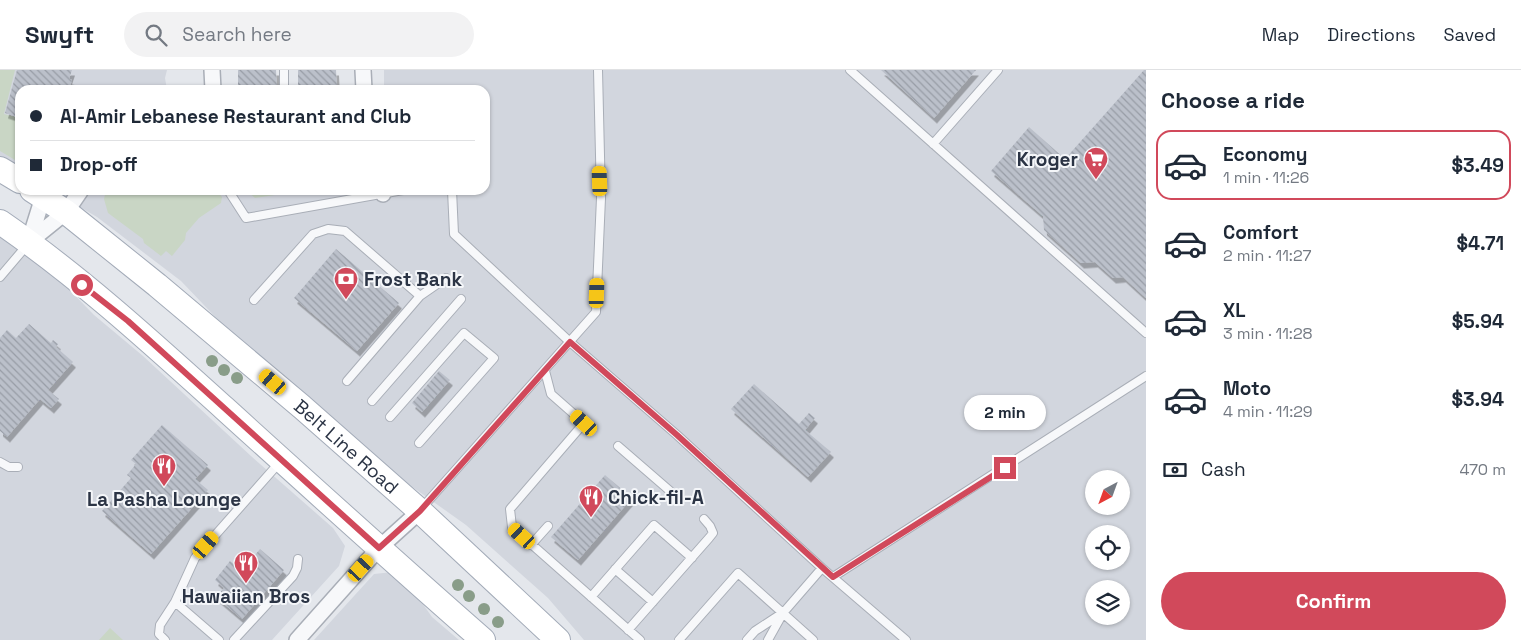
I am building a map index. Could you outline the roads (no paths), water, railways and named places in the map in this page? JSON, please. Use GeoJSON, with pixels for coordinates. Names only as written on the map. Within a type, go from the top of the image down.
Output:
{"type":"FeatureCollection","features":[{"type":"Feature","properties":{"kind":"main road"},"geometry":{"type":"LineString","coordinates":[[0,169],[15,178]]}},
{"type":"Feature","properties":{"kind":"main road","name":"Belt Line Road"},"geometry":{"type":"LineString","coordinates":[[45,195],[164,291],[302,407],[420,511],[558,640]]}},
{"type":"Feature","properties":{"kind":"main road"},"geometry":{"type":"LineString","coordinates":[[0,222],[29,242],[128,321],[483,640]]}},
{"type":"Feature","properties":{"kind":"street"},"geometry":{"type":"LineString","coordinates":[[212,70],[213,85]]}},
{"type":"Feature","properties":{"kind":"street"},"geometry":{"type":"LineString","coordinates":[[363,70],[364,85]]}},
{"type":"Feature","properties":{"kind":"street"},"geometry":{"type":"LineString","coordinates":[[29,242],[40,195]]}},
{"type":"Feature","properties":{"kind":"street"},"geometry":{"type":"LineString","coordinates":[[29,242],[66,212],[78,195]]}},
{"type":"Feature","properties":{"kind":"street"},"geometry":{"type":"LineString","coordinates":[[296,640],[379,548],[420,511]]}},
{"type":"Feature","properties":{"kind":"lane"},"geometry":{"type":"LineString","coordinates":[[284,70],[284,85]]}},
{"type":"Feature","properties":{"kind":"lane"},"geometry":{"type":"LineString","coordinates":[[420,511],[596,312],[601,198],[598,70]]}},
{"type":"Feature","properties":{"kind":"lane"},"geometry":{"type":"LineString","coordinates":[[850,70],[1146,333]]}},
{"type":"Feature","properties":{"kind":"lane"},"geometry":{"type":"LineString","coordinates":[[933,144],[998,70]]}},
{"type":"Feature","properties":{"kind":"lane"},"geometry":{"type":"LineString","coordinates":[[231,195],[246,218],[366,195]]}},
{"type":"Feature","properties":{"kind":"lane"},"geometry":{"type":"LineString","coordinates":[[452,195],[454,234],[570,342],[677,435],[822,568],[906,640]]}},
{"type":"Feature","properties":{"kind":"lane"},"geometry":{"type":"LineString","coordinates":[[254,300],[314,234],[328,229],[345,231],[420,296]]}},
{"type":"Feature","properties":{"kind":"lane"},"geometry":{"type":"LineString","coordinates":[[0,277],[29,242]]}},
{"type":"Feature","properties":{"kind":"lane"},"geometry":{"type":"LineString","coordinates":[[347,381],[420,296],[446,278]]}},
{"type":"Feature","properties":{"kind":"lane"},"geometry":{"type":"LineString","coordinates":[[372,402],[461,299]]}},
{"type":"Feature","properties":{"kind":"lane"},"geometry":{"type":"LineString","coordinates":[[390,417],[464,332],[494,358],[419,443]]}},
{"type":"Feature","properties":{"kind":"lane"},"geometry":{"type":"LineString","coordinates":[[545,371],[551,394],[584,423],[510,509],[512,527],[640,640]]}},
{"type":"Feature","properties":{"kind":"lane"},"geometry":{"type":"LineString","coordinates":[[833,577],[1146,376]]}},
{"type":"Feature","properties":{"kind":"lane"},"geometry":{"type":"LineString","coordinates":[[618,446],[670,491]]}},
{"type":"Feature","properties":{"kind":"lane"},"geometry":{"type":"LineString","coordinates":[[165,640],[159,634],[160,625],[176,602],[196,558],[281,460]]}},
{"type":"Feature","properties":{"kind":"lane"},"geometry":{"type":"LineString","coordinates":[[0,462],[9,467],[18,467]]}},
{"type":"Feature","properties":{"kind":"lane"},"geometry":{"type":"LineString","coordinates":[[628,630],[713,533],[704,519]]}},
{"type":"Feature","properties":{"kind":"lane"},"geometry":{"type":"LineString","coordinates":[[591,597],[654,525],[692,558]]}},
{"type":"Feature","properties":{"kind":"lane"},"geometry":{"type":"LineString","coordinates":[[532,545],[548,526]]}},
{"type":"Feature","properties":{"kind":"lane"},"geometry":{"type":"LineString","coordinates":[[234,640],[293,576],[297,568],[298,559]]}},
{"type":"Feature","properties":{"kind":"lane"},"geometry":{"type":"LineString","coordinates":[[768,640],[783,613],[822,568]]}},
{"type":"Feature","properties":{"kind":"lane"},"geometry":{"type":"LineString","coordinates":[[615,569],[652,602]]}},
{"type":"Feature","properties":{"kind":"lane"},"geometry":{"type":"LineString","coordinates":[[679,640],[738,573],[813,640]]}},
{"type":"Feature","properties":{"kind":"lane"},"geometry":{"type":"LineString","coordinates":[[176,602],[220,640]]}},
{"type":"Feature","properties":{"kind":"lane"},"geometry":{"type":"LineString","coordinates":[[747,640],[755,631],[783,613]]}},
{"type":"Feature","properties":{"kind":"place","name":"Kroger"},"geometry":{"type":"Point","coordinates":[1096,180]}},
{"type":"Feature","properties":{"kind":"place","name":"Frost Bank"},"geometry":{"type":"Point","coordinates":[346,300]}},
{"type":"Feature","properties":{"kind":"place","name":"La Pasha Lounge"},"geometry":{"type":"Point","coordinates":[164,487]}},
{"type":"Feature","properties":{"kind":"place","name":"Chick-fil-A"},"geometry":{"type":"Point","coordinates":[591,518]}},
{"type":"Feature","properties":{"kind":"place","name":"Hawaiian Bros"},"geometry":{"type":"Point","coordinates":[246,584]}}]}
